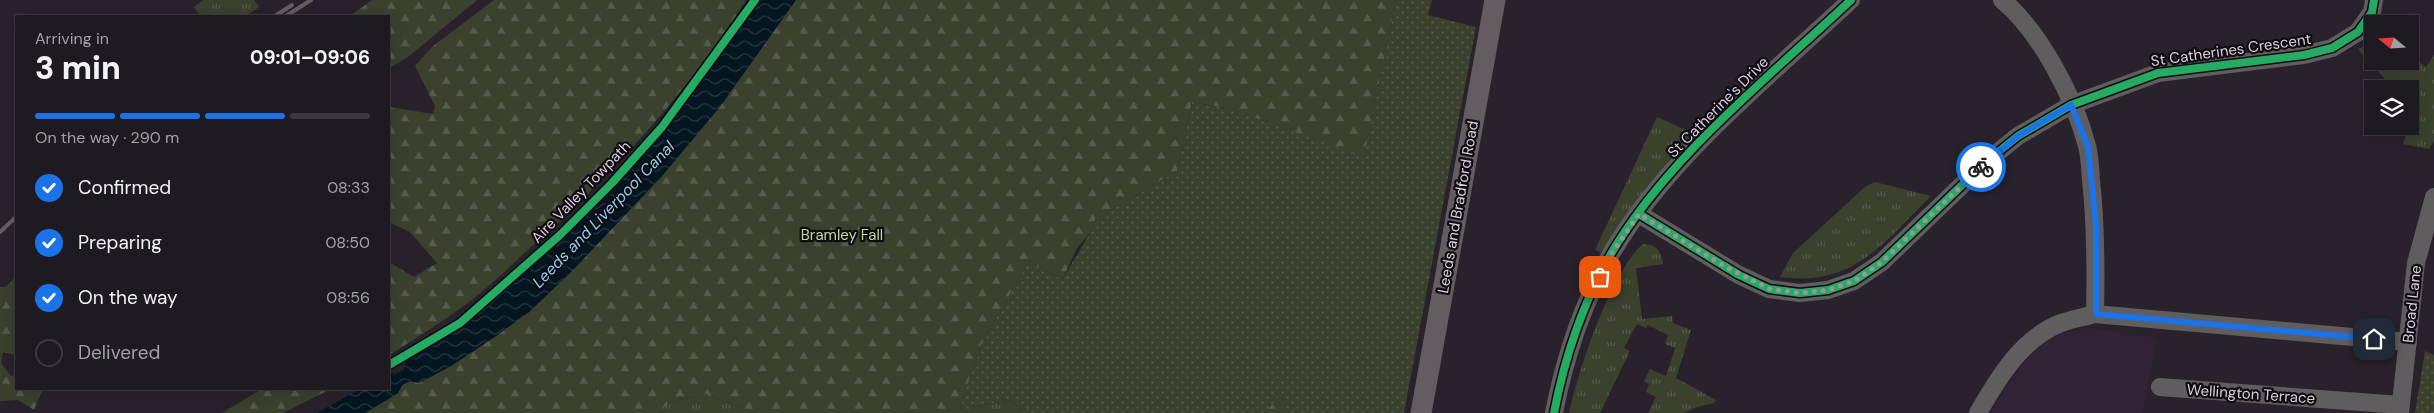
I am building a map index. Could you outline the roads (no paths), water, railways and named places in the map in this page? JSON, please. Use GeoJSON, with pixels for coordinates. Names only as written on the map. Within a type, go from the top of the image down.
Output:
{"type":"FeatureCollection","features":[{"type":"Feature","properties":{"kind":"main road","name":"Leeds and Bradford Road"},"geometry":{"type":"LineString","coordinates":[[1420,413],[1495,0]]}},
{"type":"Feature","properties":{"kind":"street","name":"St Catherine's Drive"},"geometry":{"type":"LineString","coordinates":[[1554,413],[1560,382],[1584,313],[1608,259],[1639,214],[1688,153],[1852,0]]}},
{"type":"Feature","properties":{"kind":"street","name":"St Catherines Crescent"},"geometry":{"type":"LineString","coordinates":[[1639,214],[1739,275],[1770,289],[1800,293],[1828,290],[1854,281],[1882,262],[1987,161],[2018,136],[2071,105],[2158,73],[2304,55],[2332,48],[2358,32],[2372,12],[2374,0]]}},
{"type":"Feature","properties":{"kind":"street"},"geometry":{"type":"LineString","coordinates":[[2013,3],[2041,44],[2071,105],[2088,147],[2096,225],[2096,314]]}},
{"type":"Feature","properties":{"kind":"street","name":"Broad Lane"},"geometry":{"type":"LineString","coordinates":[[2401,409],[2416,263],[2434,197]]}},
{"type":"Feature","properties":{"kind":"street"},"geometry":{"type":"LineString","coordinates":[[1978,413],[2012,360],[2034,338],[2061,323],[2096,314],[2408,342]]}},
{"type":"Feature","properties":{"kind":"street","name":"Wellington Terrace"},"geometry":{"type":"LineString","coordinates":[[2160,387],[2401,409]]}},
{"type":"Feature","properties":{"kind":"water","name":"Leeds and Liverpool Canal"},"geometry":{"type":"Polygon","coordinates":[[[761,0],[796,0],[719,108],[662,176],[571,272],[529,312],[451,366],[419,383],[410,381],[402,385],[398,393],[365,413],[317,413],[358,390],[390,390],[390,372],[395,374],[404,370],[406,361],[482,313],[598,204],[678,115],[761,0]]]}},
{"type":"Feature","properties":{"kind":"railway"},"geometry":{"type":"LineString","coordinates":[[288,15],[311,0]]}},
{"type":"Feature","properties":{"kind":"railway"},"geometry":{"type":"LineString","coordinates":[[277,15],[292,5]]}},
{"type":"Feature","properties":{"kind":"railway"},"geometry":{"type":"LineString","coordinates":[[0,232],[15,218]]}},
{"type":"Feature","properties":{"kind":"park label","name":"Bramley Fall"},"geometry":{"type":"Point","coordinates":[842,235]}}]}
